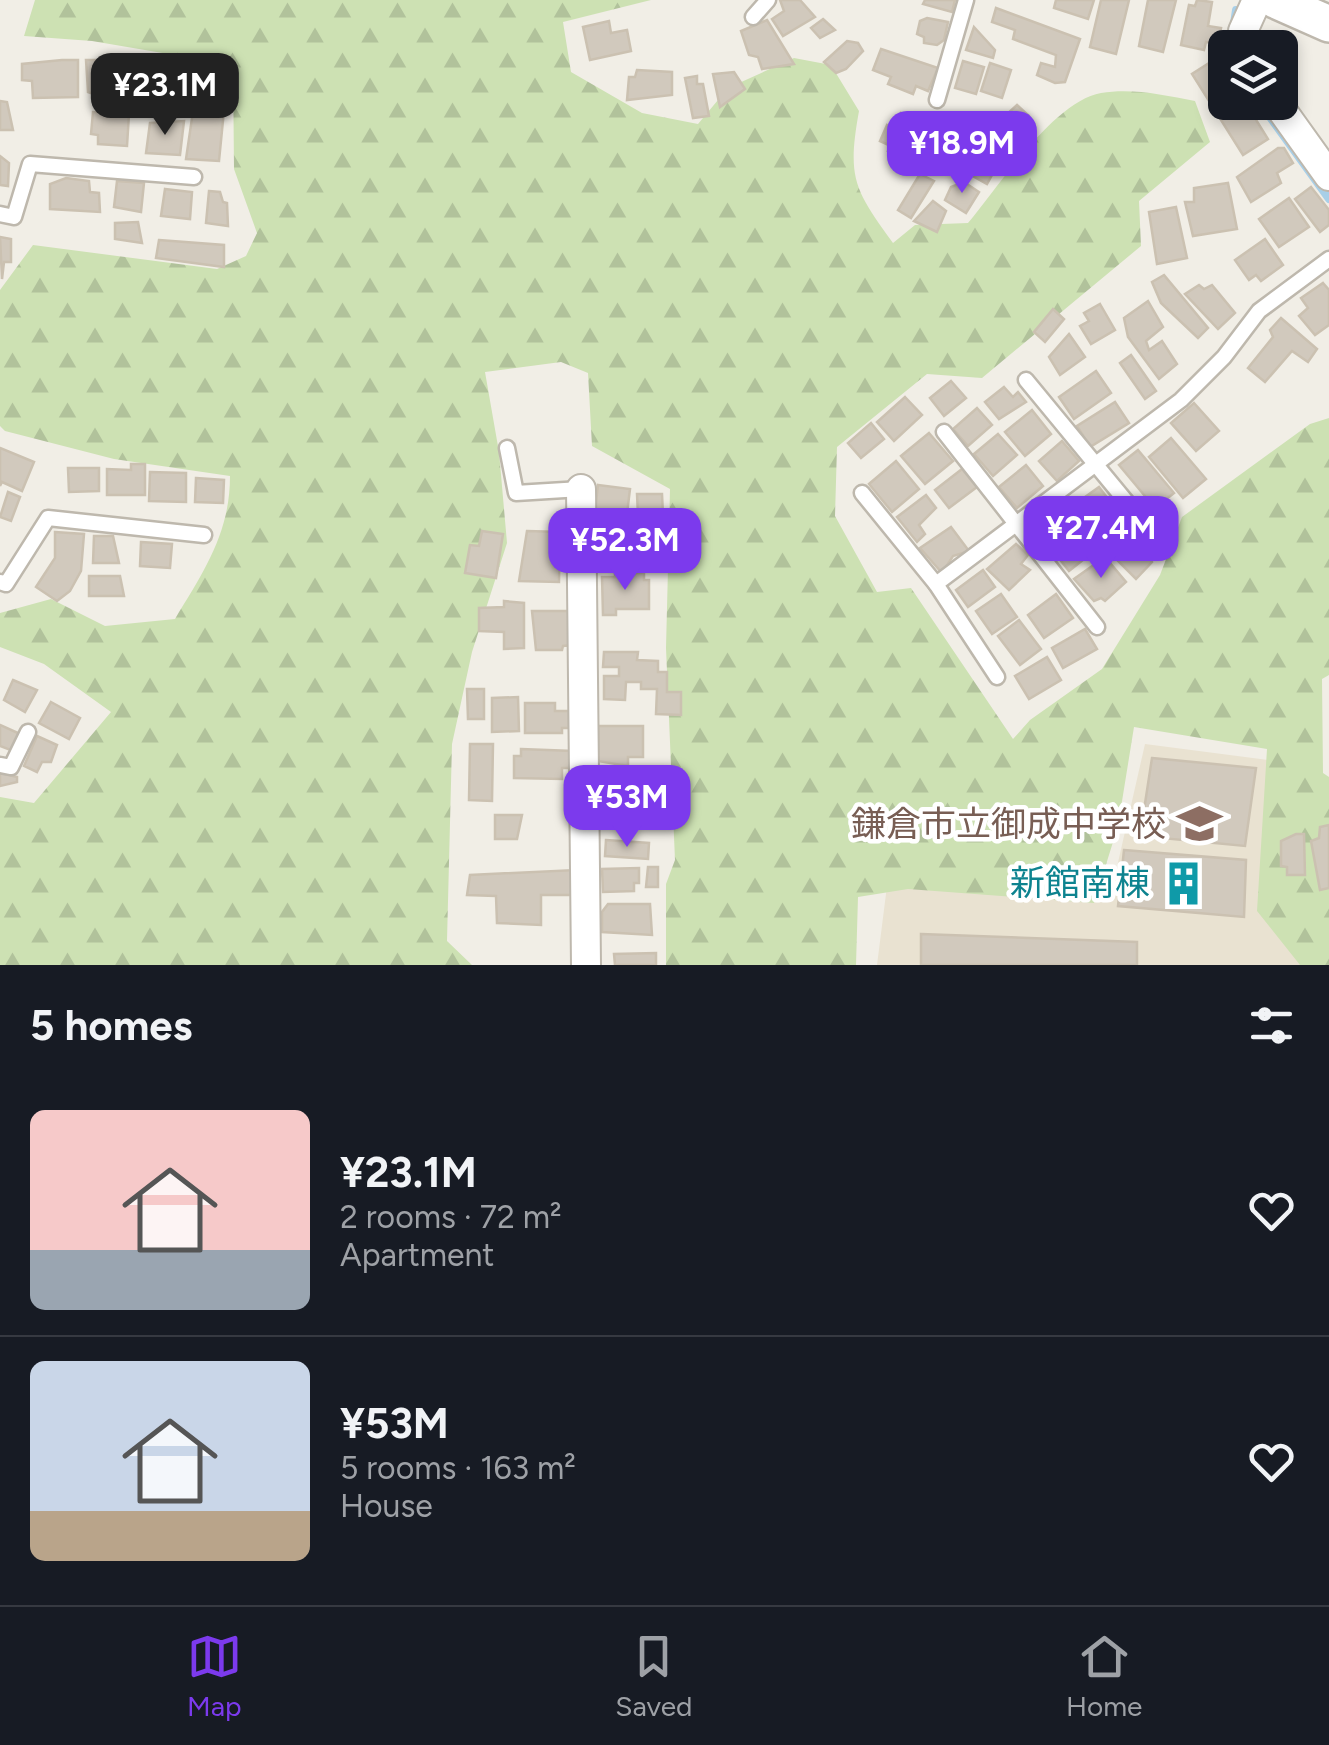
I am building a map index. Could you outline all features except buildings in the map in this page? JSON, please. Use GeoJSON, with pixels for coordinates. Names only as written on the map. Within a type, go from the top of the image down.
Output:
{"type":"FeatureCollection","features":[{"type":"Feature","properties":{"kind":"street"},"geometry":{"type":"LineString","coordinates":[[1244,30],[1279,2],[1329,24]]}},
{"type":"Feature","properties":{"kind":"street"},"geometry":{"type":"LineString","coordinates":[[1289,120],[1329,176]]}},
{"type":"Feature","properties":{"kind":"street"},"geometry":{"type":"LineString","coordinates":[[582,490],[586,965]]}},
{"type":"Feature","properties":{"kind":"lane"},"geometry":{"type":"LineString","coordinates":[[753,17],[768,0]]}},
{"type":"Feature","properties":{"kind":"lane"},"geometry":{"type":"LineString","coordinates":[[938,100],[966,0]]}},
{"type":"Feature","properties":{"kind":"lane"},"geometry":{"type":"LineString","coordinates":[[0,214],[14,217],[30,164],[194,178]]}},
{"type":"Feature","properties":{"kind":"lane"},"geometry":{"type":"LineString","coordinates":[[936,584],[1181,400],[1224,357],[1259,311],[1329,259]]}},
{"type":"Feature","properties":{"kind":"lane"},"geometry":{"type":"LineString","coordinates":[[1026,380],[1158,540]]}},
{"type":"Feature","properties":{"kind":"lane"},"geometry":{"type":"LineString","coordinates":[[944,432],[1098,627]]}},
{"type":"Feature","properties":{"kind":"lane"},"geometry":{"type":"LineString","coordinates":[[507,448],[516,494],[582,490]]}},
{"type":"Feature","properties":{"kind":"lane"},"geometry":{"type":"LineString","coordinates":[[862,493],[936,584],[996,677]]}},
{"type":"Feature","properties":{"kind":"lane"},"geometry":{"type":"LineString","coordinates":[[0,582],[6,584],[48,518],[204,535]]}},
{"type":"Feature","properties":{"kind":"lane"},"geometry":{"type":"LineString","coordinates":[[0,765],[11,767],[28,732]]}},
{"type":"Feature","properties":{"kind":"shaded area","name":"鎌倉市立御成中学校"},"geometry":{"type":"Polygon","coordinates":[[[1145,744],[1275,761],[1329,965],[877,965],[887,886],[1109,902],[1145,744]]]}},
{"type":"Feature","properties":{"kind":"green space"},"geometry":{"type":"Polygon","coordinates":[[[35,0],[651,0],[563,22],[571,72],[642,113],[698,124],[728,88],[794,58],[831,65],[859,111],[854,152],[857,182],[893,243],[915,225],[968,223],[1028,147],[1083,99],[1124,91],[1195,101],[1210,142],[1139,201],[1141,246],[982,378],[927,374],[837,447],[835,516],[877,592],[911,588],[1013,739],[1030,720],[1102,669],[1160,575],[1182,517],[1310,424],[1329,418],[1329,675],[1322,679],[1323,773],[1329,777],[1329,965],[1300,965],[1257,911],[1267,749],[1134,727],[1118,826],[1094,903],[908,889],[858,897],[856,965],[666,965],[666,884],[675,860],[666,648],[670,489],[592,446],[588,373],[561,362],[485,372],[499,452],[507,543],[472,652],[452,744],[447,941],[472,965],[0,965],[0,797],[34,803],[111,712],[44,664],[0,647],[0,613],[51,599],[105,626],[175,619],[220,534],[230,476],[114,459],[5,431],[0,426],[0,290],[33,245],[217,269],[246,256],[257,233],[234,169],[233,65],[92,41],[24,36],[35,0]]]}},
{"type":"Feature","properties":{"kind":"waterway"},"geometry":{"type":"LineString","coordinates":[[1233,30],[1236,10]]}},
{"type":"Feature","properties":{"kind":"waterway"},"geometry":{"type":"LineString","coordinates":[[1272,120],[1329,199]]}},
{"type":"Feature","properties":{"kind":"place","name":"鎌倉市立御成中学校"},"geometry":{"type":"Point","coordinates":[1199,824]}},
{"type":"Feature","properties":{"kind":"place","name":"新館南棟"},"geometry":{"type":"Point","coordinates":[1183,883]}}]}
